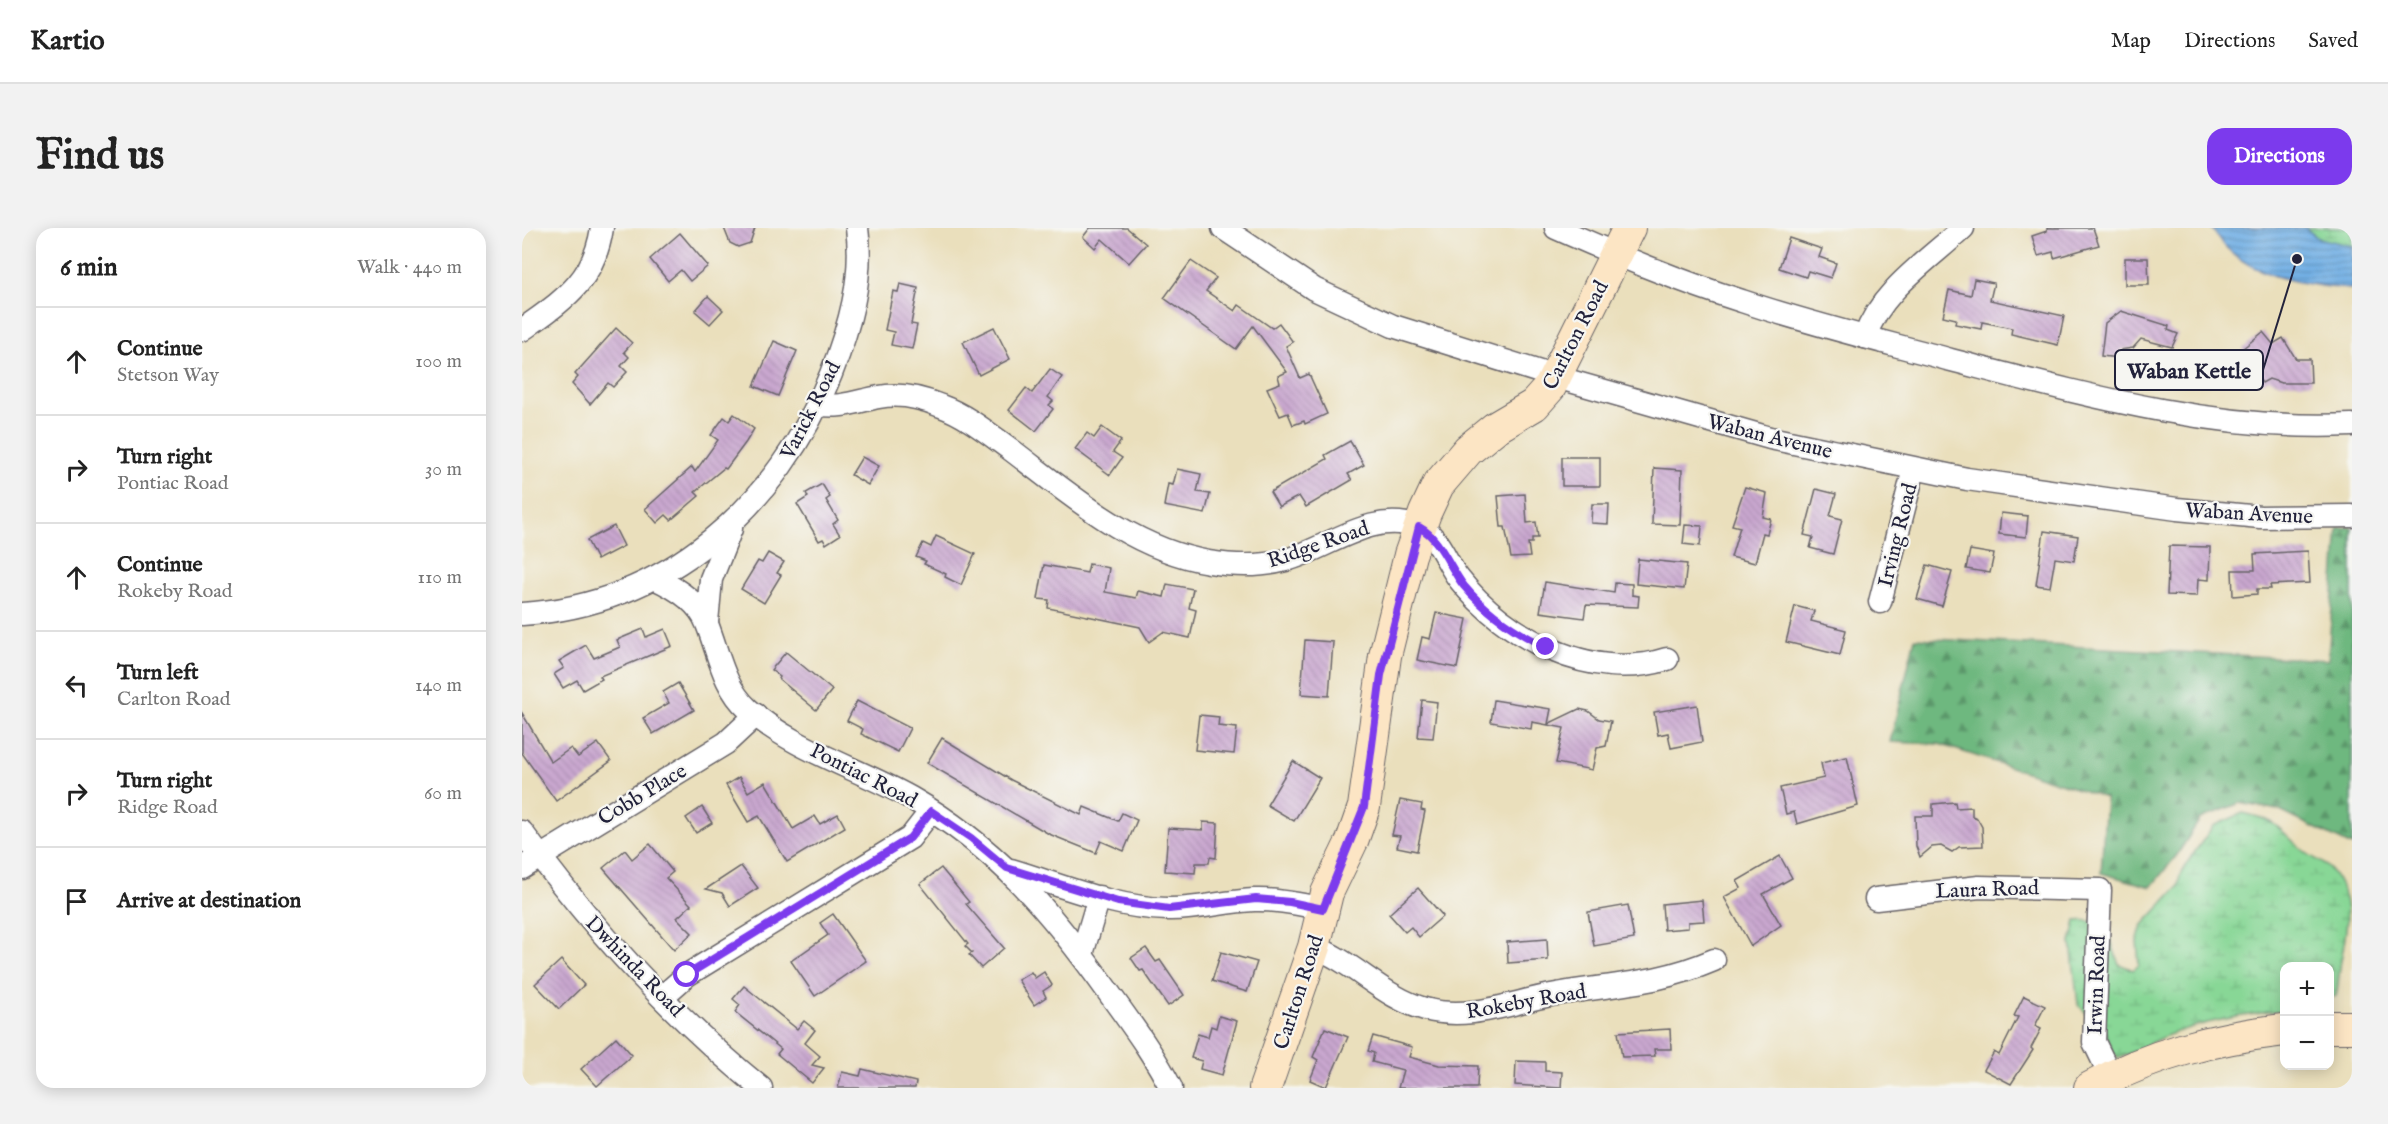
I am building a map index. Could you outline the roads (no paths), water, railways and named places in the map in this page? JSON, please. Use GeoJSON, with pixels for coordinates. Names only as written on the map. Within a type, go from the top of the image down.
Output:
{"type":"FeatureCollection","features":[{"type":"Feature","properties":{"kind":"street"},"geometry":{"type":"LineString","coordinates":[[522,330],[562,301],[579,284],[594,262],[602,228]]}},
{"type":"Feature","properties":{"kind":"street","name":"Varick Road"},"geometry":{"type":"LineString","coordinates":[[522,614],[587,603],[654,578],[685,561],[736,520],[784,463],[818,404],[837,359],[852,311],[859,263],[857,228]]}},
{"type":"Feature","properties":{"kind":"street","name":"Waban Avenue"},"geometry":{"type":"LineString","coordinates":[[1223,228],[1294,278],[1351,308],[1416,334],[1762,436],[1995,484],[2206,512],[2286,518],[2352,516]]}},
{"type":"Feature","properties":{"kind":"street"},"geometry":{"type":"LineString","coordinates":[[1556,228],[1622,241],[1742,302],[1865,337],[2084,393],[2179,413],[2285,426],[2352,425]]}},
{"type":"Feature","properties":{"kind":"street"},"geometry":{"type":"LineString","coordinates":[[1865,337],[1875,313],[1882,304],[1963,228]]}},
{"type":"Feature","properties":{"kind":"street","name":"Carlton Road"},"geometry":{"type":"LineString","coordinates":[[1265,1088],[1314,947],[1323,909],[1364,807],[1381,675],[1419,527],[1438,485],[1456,462],[1480,438],[1534,405],[1556,377],[1622,241]]}},
{"type":"Feature","properties":{"kind":"street","name":"Ridge Road"},"geometry":{"type":"LineString","coordinates":[[818,404],[838,407],[896,396],[940,405],[979,426],[1117,528],[1154,546],[1209,562],[1241,565],[1272,563],[1299,556],[1373,524],[1395,523],[1419,527]]}},
{"type":"Feature","properties":{"kind":"street","name":"Irving Road"},"geometry":{"type":"LineString","coordinates":[[1880,602],[1914,469]]}},
{"type":"Feature","properties":{"kind":"street","name":"Pontiac Road"},"geometry":{"type":"LineString","coordinates":[[736,520],[715,563],[708,594],[707,622],[716,654],[729,684],[756,715],[804,745],[893,788],[931,811],[971,838],[1007,868],[1037,898],[1082,954],[1144,1042],[1171,1088]]}},
{"type":"Feature","properties":{"kind":"street"},"geometry":{"type":"LineString","coordinates":[[1419,527],[1432,536],[1454,573],[1474,597],[1497,617],[1529,639],[1565,655],[1606,664],[1651,664],[1668,659]]}},
{"type":"Feature","properties":{"kind":"street","name":"Pontiac Road"},"geometry":{"type":"LineString","coordinates":[[654,578],[682,594],[707,622]]}},
{"type":"Feature","properties":{"kind":"street","name":"Cobb Place"},"geometry":{"type":"LineString","coordinates":[[531,862],[726,743],[756,715]]}},
{"type":"Feature","properties":{"kind":"street"},"geometry":{"type":"LineString","coordinates":[[662,997],[687,975],[910,838],[931,811]]}},
{"type":"Feature","properties":{"kind":"street","name":"Dwhinda Road"},"geometry":{"type":"LineString","coordinates":[[522,832],[531,862],[662,997],[761,1088]]}},
{"type":"Feature","properties":{"kind":"street"},"geometry":{"type":"LineString","coordinates":[[1007,868],[1099,897],[1136,906],[1169,909],[1256,899],[1290,902],[1323,909]]}},
{"type":"Feature","properties":{"kind":"street","name":"Laura Road"},"geometry":{"type":"LineString","coordinates":[[1876,899],[1979,887],[2100,890]]}},
{"type":"Feature","properties":{"kind":"street","name":"Irwin Road"},"geometry":{"type":"LineString","coordinates":[[2100,890],[2094,1042],[2100,1082]]}},
{"type":"Feature","properties":{"kind":"street"},"geometry":{"type":"LineString","coordinates":[[1082,954],[1099,897]]}},
{"type":"Feature","properties":{"kind":"street","name":"Rokeby Road"},"geometry":{"type":"LineString","coordinates":[[1314,947],[1344,961],[1413,1005],[1457,1013],[1488,1010],[1570,992],[1647,982],[1714,960]]}},
{"type":"Feature","properties":{"kind":"street"},"geometry":{"type":"LineString","coordinates":[[2334,1028],[2352,1027]]}},
{"type":"Feature","properties":{"kind":"street"},"geometry":{"type":"LineString","coordinates":[[2100,1082],[2173,1051],[2218,1040],[2280,1031]]}},
{"type":"Feature","properties":{"kind":"water"},"geometry":{"type":"Polygon","coordinates":[[[2212,228],[2305,228],[2318,238],[2352,246],[2352,289],[2293,281],[2254,267],[2223,244],[2212,228]]]}},
{"type":"Feature","properties":{"kind":"place","name":"Waban Kettle"},"geometry":{"type":"Point","coordinates":[2297,259]}}]}
